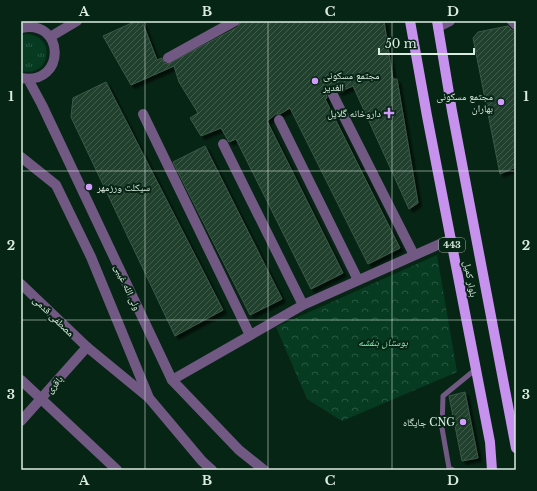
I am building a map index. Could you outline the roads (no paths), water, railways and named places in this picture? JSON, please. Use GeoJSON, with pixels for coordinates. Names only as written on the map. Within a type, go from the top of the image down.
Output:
{"type":"FeatureCollection","features":[{"type":"Feature","properties":{"kind":"main road","name":"بلوار کمیل"},"geometry":{"type":"LineString","coordinates":[[410,21],[490,442],[492,470]]}},
{"type":"Feature","properties":{"kind":"main road","name":"بلوار کمیل"},"geometry":{"type":"LineString","coordinates":[[437,24],[516,448]]}},
{"type":"Feature","properties":{"kind":"street"},"geometry":{"type":"LineString","coordinates":[[50,37],[77,21]]}},
{"type":"Feature","properties":{"kind":"street"},"geometry":{"type":"LineString","coordinates":[[168,58],[235,21]]}},
{"type":"Feature","properties":{"kind":"street"},"geometry":{"type":"LineString","coordinates":[[437,24],[450,21]]}},
{"type":"Feature","properties":{"kind":"street"},"geometry":{"type":"LineString","coordinates":[[512,21],[516,25]]}},
{"type":"Feature","properties":{"kind":"street"},"geometry":{"type":"LineString","coordinates":[[21,28],[27,26],[36,27],[44,31],[50,37],[54,45],[55,53],[54,61],[50,69],[36,78],[25,78]]}},
{"type":"Feature","properties":{"kind":"street","name":"ولی الله غیبی"},"geometry":{"type":"LineString","coordinates":[[25,78],[45,112],[172,380],[239,450],[264,470]]}},
{"type":"Feature","properties":{"kind":"street"},"geometry":{"type":"LineString","coordinates":[[332,93],[414,255]]}},
{"type":"Feature","properties":{"kind":"street"},"geometry":{"type":"LineString","coordinates":[[143,114],[250,335]]}},
{"type":"Feature","properties":{"kind":"street"},"geometry":{"type":"LineString","coordinates":[[279,120],[358,280]]}},
{"type":"Feature","properties":{"kind":"street"},"geometry":{"type":"LineString","coordinates":[[223,144],[303,305]]}},
{"type":"Feature","properties":{"kind":"street"},"geometry":{"type":"LineString","coordinates":[[21,157],[56,185],[91,257],[149,398],[202,461],[212,470]]}},
{"type":"Feature","properties":{"kind":"street"},"geometry":{"type":"LineString","coordinates":[[172,380],[303,305],[451,239]]}},
{"type":"Feature","properties":{"kind":"street","name":"مصطفی قدمی"},"geometry":{"type":"LineString","coordinates":[[21,284],[87,347],[149,398]]}},
{"type":"Feature","properties":{"kind":"street","name":"باقری"},"geometry":{"type":"LineString","coordinates":[[21,421],[87,347]]}},
{"type":"Feature","properties":{"kind":"street"},"geometry":{"type":"LineString","coordinates":[[21,380],[117,470]]}},
{"type":"Feature","properties":{"kind":"lane"},"geometry":{"type":"LineString","coordinates":[[453,470],[449,468],[442,428],[443,396],[476,369]]}},
{"type":"Feature","properties":{"kind":"place","name":"مجتمع مسکونی الغدیر"},"geometry":{"type":"Point","coordinates":[315,81]}},
{"type":"Feature","properties":{"kind":"place","name":"مجتمع مسکونی بهاران"},"geometry":{"type":"Point","coordinates":[501,102]}},
{"type":"Feature","properties":{"kind":"place","name":"داروخانه گلایل"},"geometry":{"type":"Point","coordinates":[389,113]}},
{"type":"Feature","properties":{"kind":"place","name":"سیکلت ورزمهر"},"geometry":{"type":"Point","coordinates":[89,187]}},
{"type":"Feature","properties":{"kind":"place","name":"جایگاه CNG"},"geometry":{"type":"Point","coordinates":[463,422]}},
{"type":"Feature","properties":{"kind":"park label","name":"بوستان بنفشه"},"geometry":{"type":"Point","coordinates":[383,342]}}]}
